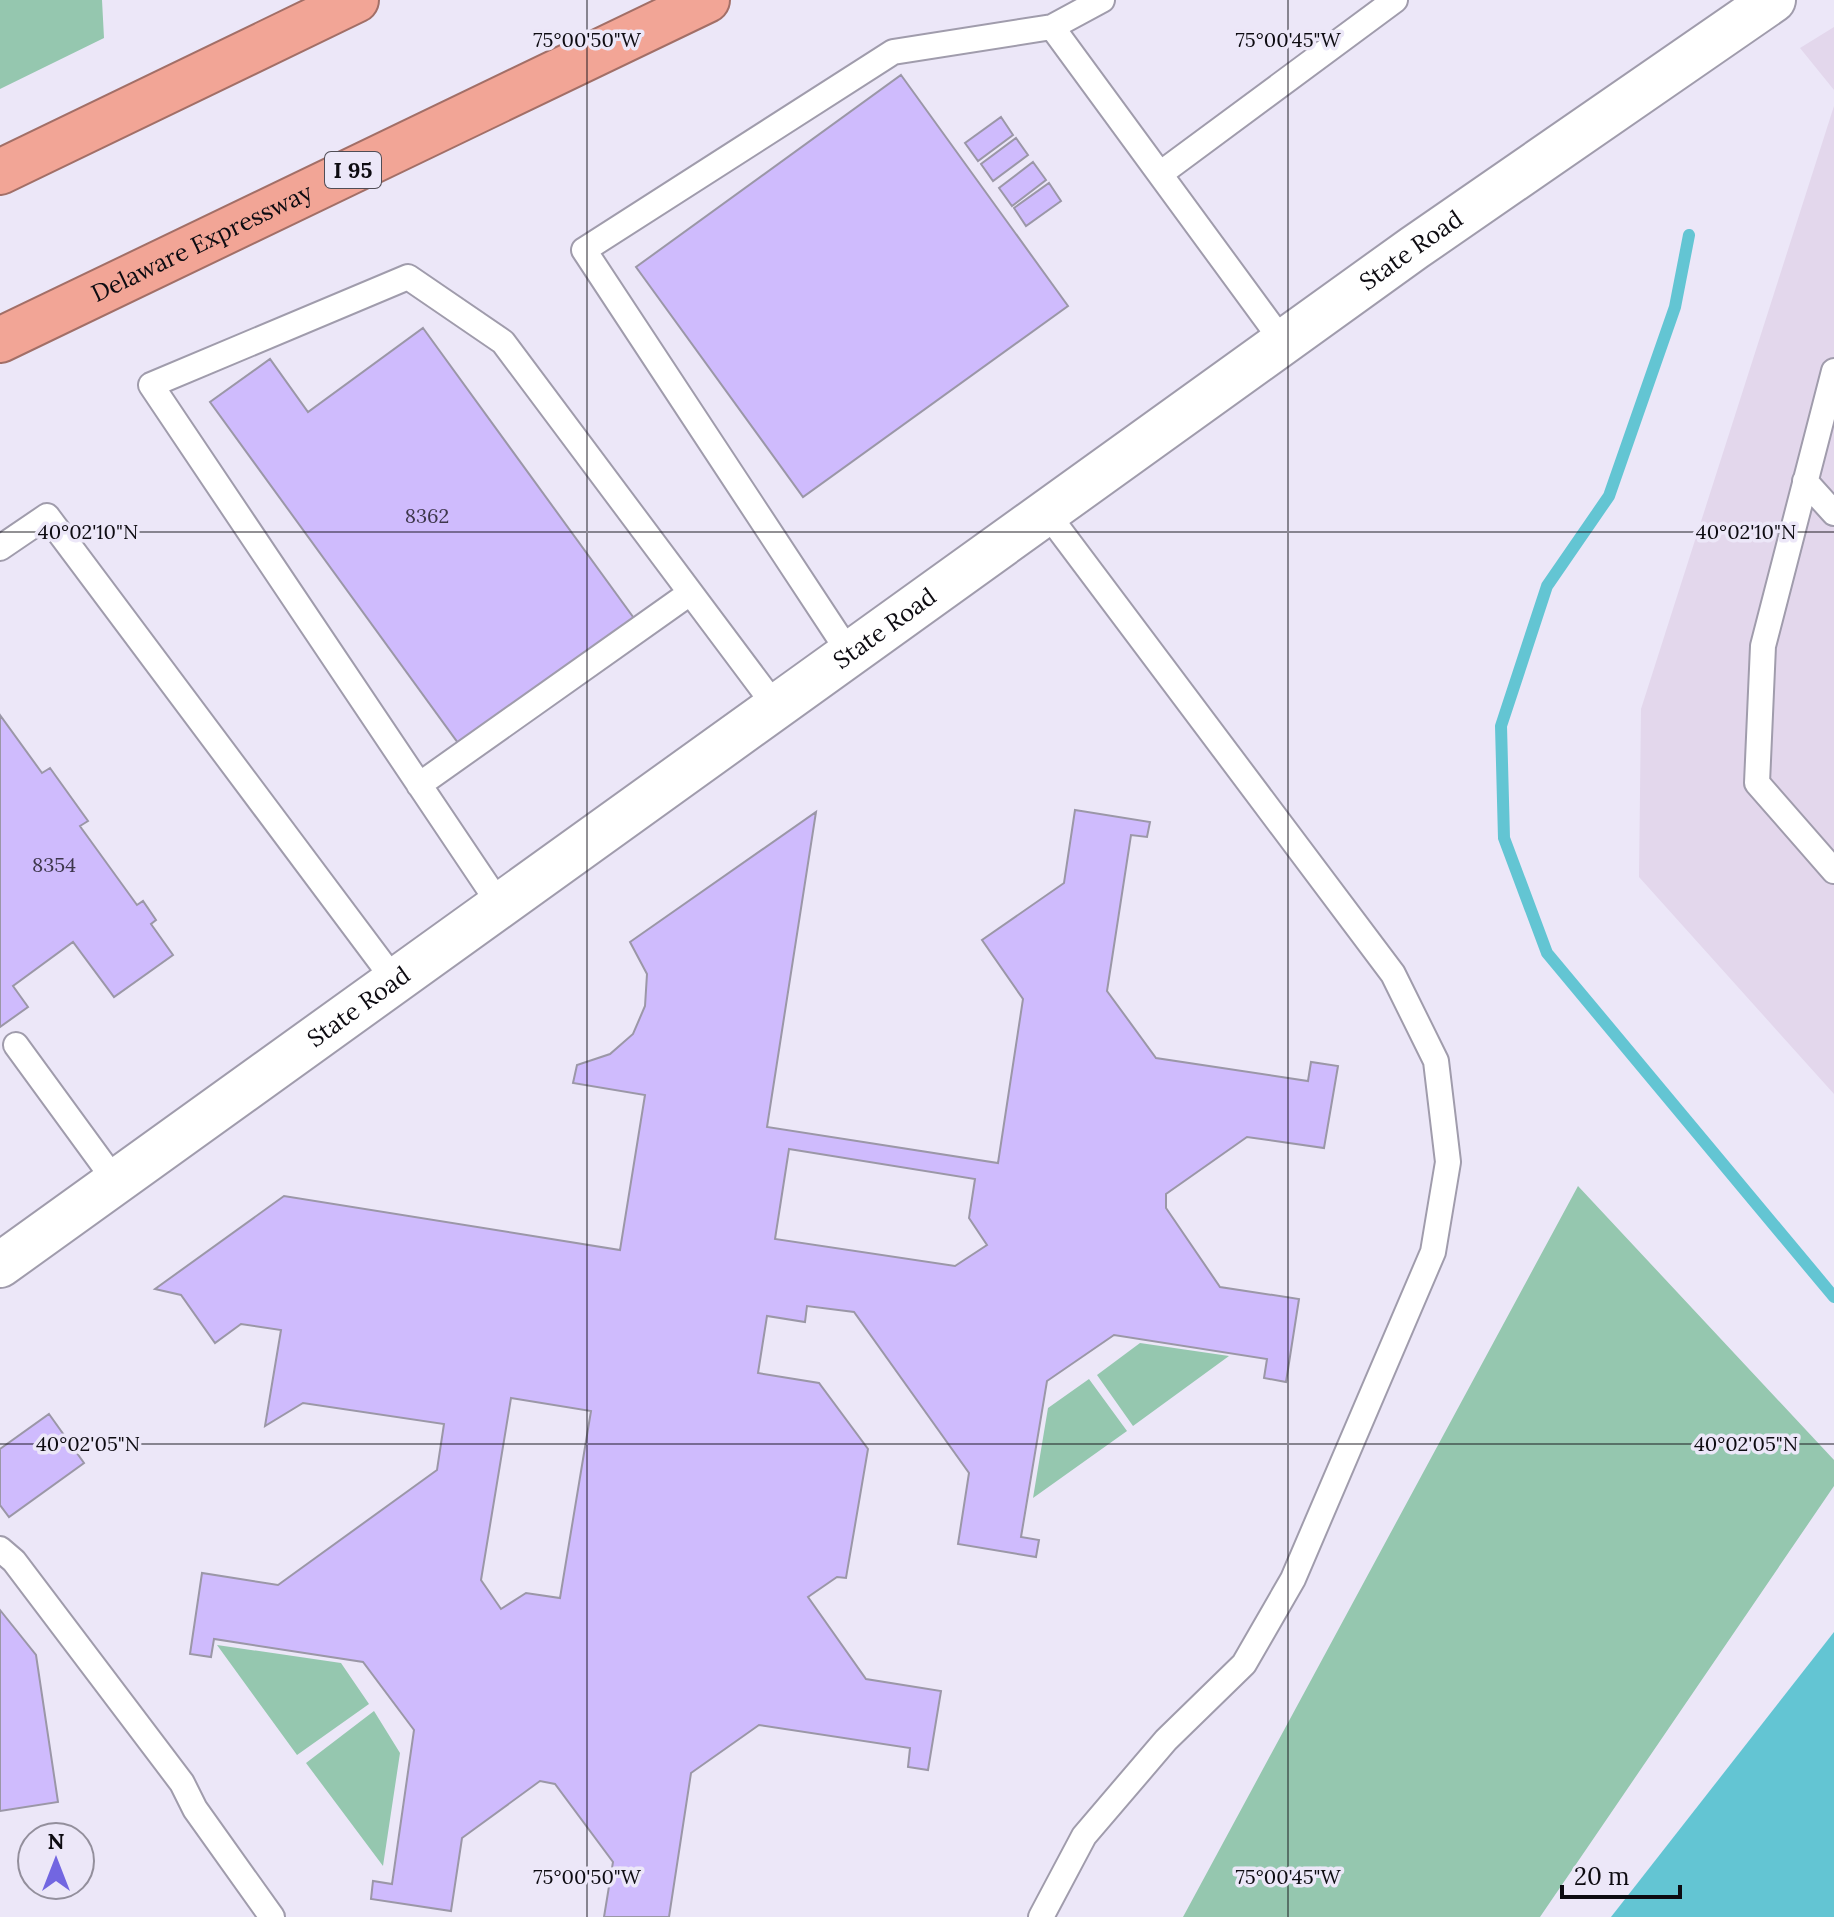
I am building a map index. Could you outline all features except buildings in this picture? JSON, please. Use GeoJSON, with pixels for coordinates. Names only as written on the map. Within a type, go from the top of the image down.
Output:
{"type":"FeatureCollection","features":[{"type":"Feature","properties":{"kind":"highway"},"geometry":{"type":"LineString","coordinates":[[0,172],[356,0]]}},
{"type":"Feature","properties":{"kind":"highway","name":"Delaware Expressway"},"geometry":{"type":"LineString","coordinates":[[0,340],[707,0]]}},
{"type":"Feature","properties":{"kind":"main road","name":"State Road"},"geometry":{"type":"LineString","coordinates":[[4,1254],[116,1182],[1283,342],[1773,0]]}},
{"type":"Feature","properties":{"kind":"lane"},"geometry":{"type":"LineString","coordinates":[[850,654],[584,250],[893,52],[1052,27],[1102,0]]}},
{"type":"Feature","properties":{"kind":"lane"},"geometry":{"type":"LineString","coordinates":[[1160,174],[1395,0]]}},
{"type":"Feature","properties":{"kind":"lane"},"geometry":{"type":"LineString","coordinates":[[1052,27],[1283,342]]}},
{"type":"Feature","properties":{"kind":"lane"},"geometry":{"type":"LineString","coordinates":[[500,905],[151,385],[408,277],[503,342],[776,707]]}},
{"type":"Feature","properties":{"kind":"lane"},"geometry":{"type":"LineString","coordinates":[[1834,371],[1826,424],[1805,481],[1763,646],[1757,783],[1834,871]]}},
{"type":"Feature","properties":{"kind":"lane"},"geometry":{"type":"LineString","coordinates":[[1805,481],[1834,513]]}},
{"type":"Feature","properties":{"kind":"lane"},"geometry":{"type":"LineString","coordinates":[[1041,1917],[1084,1836],[1166,1740],[1244,1664],[1293,1579],[1433,1252],[1448,1162],[1436,1061],[1393,974],[1046,512]]}},
{"type":"Feature","properties":{"kind":"lane"},"geometry":{"type":"LineString","coordinates":[[0,548],[47,516],[395,981]]}},
{"type":"Feature","properties":{"kind":"lane"},"geometry":{"type":"LineString","coordinates":[[419,785],[690,593]]}},
{"type":"Feature","properties":{"kind":"lane"},"geometry":{"type":"LineString","coordinates":[[16,1045],[116,1182]]}},
{"type":"Feature","properties":{"kind":"lane"},"geometry":{"type":"LineString","coordinates":[[0,1549],[14,1561],[182,1783],[195,1809],[272,1917]]}},
{"type":"Feature","properties":{"kind":"shaded area"},"geometry":{"type":"Polygon","coordinates":[[[1834,27],[1834,90],[1800,48],[1834,27]]]}},
{"type":"Feature","properties":{"kind":"shaded area"},"geometry":{"type":"Polygon","coordinates":[[[1834,106],[1834,1094],[1639,877],[1641,709],[1834,106]]]}},
{"type":"Feature","properties":{"kind":"green space"},"geometry":{"type":"Polygon","coordinates":[[[0,0],[102,0],[104,38],[0,89],[0,0]]]}},
{"type":"Feature","properties":{"kind":"green space"},"geometry":{"type":"Polygon","coordinates":[[[1578,1186],[1834,1460],[1834,1486],[1540,1917],[1183,1917],[1578,1186]]]}},
{"type":"Feature","properties":{"kind":"green space"},"geometry":{"type":"Polygon","coordinates":[[[1140,1343],[1229,1356],[1133,1426],[1097,1375],[1140,1343]]]}},
{"type":"Feature","properties":{"kind":"green space"},"geometry":{"type":"Polygon","coordinates":[[[1089,1379],[1127,1431],[1033,1498],[1048,1408],[1089,1379]]]}},
{"type":"Feature","properties":{"kind":"green space"},"geometry":{"type":"Polygon","coordinates":[[[217,1645],[341,1663],[369,1704],[297,1755],[217,1645]]]}},
{"type":"Feature","properties":{"kind":"green space"},"geometry":{"type":"Polygon","coordinates":[[[374,1711],[400,1753],[383,1866],[306,1763],[374,1711]]]}},
{"type":"Feature","properties":{"kind":"water"},"geometry":{"type":"Polygon","coordinates":[[[1834,1632],[1834,1917],[1611,1917],[1834,1632]]]}},
{"type":"Feature","properties":{"kind":"waterway"},"geometry":{"type":"LineString","coordinates":[[1689,235],[1675,307],[1609,496],[1547,586],[1501,726],[1504,838],[1547,953],[1834,1297]]}}]}
